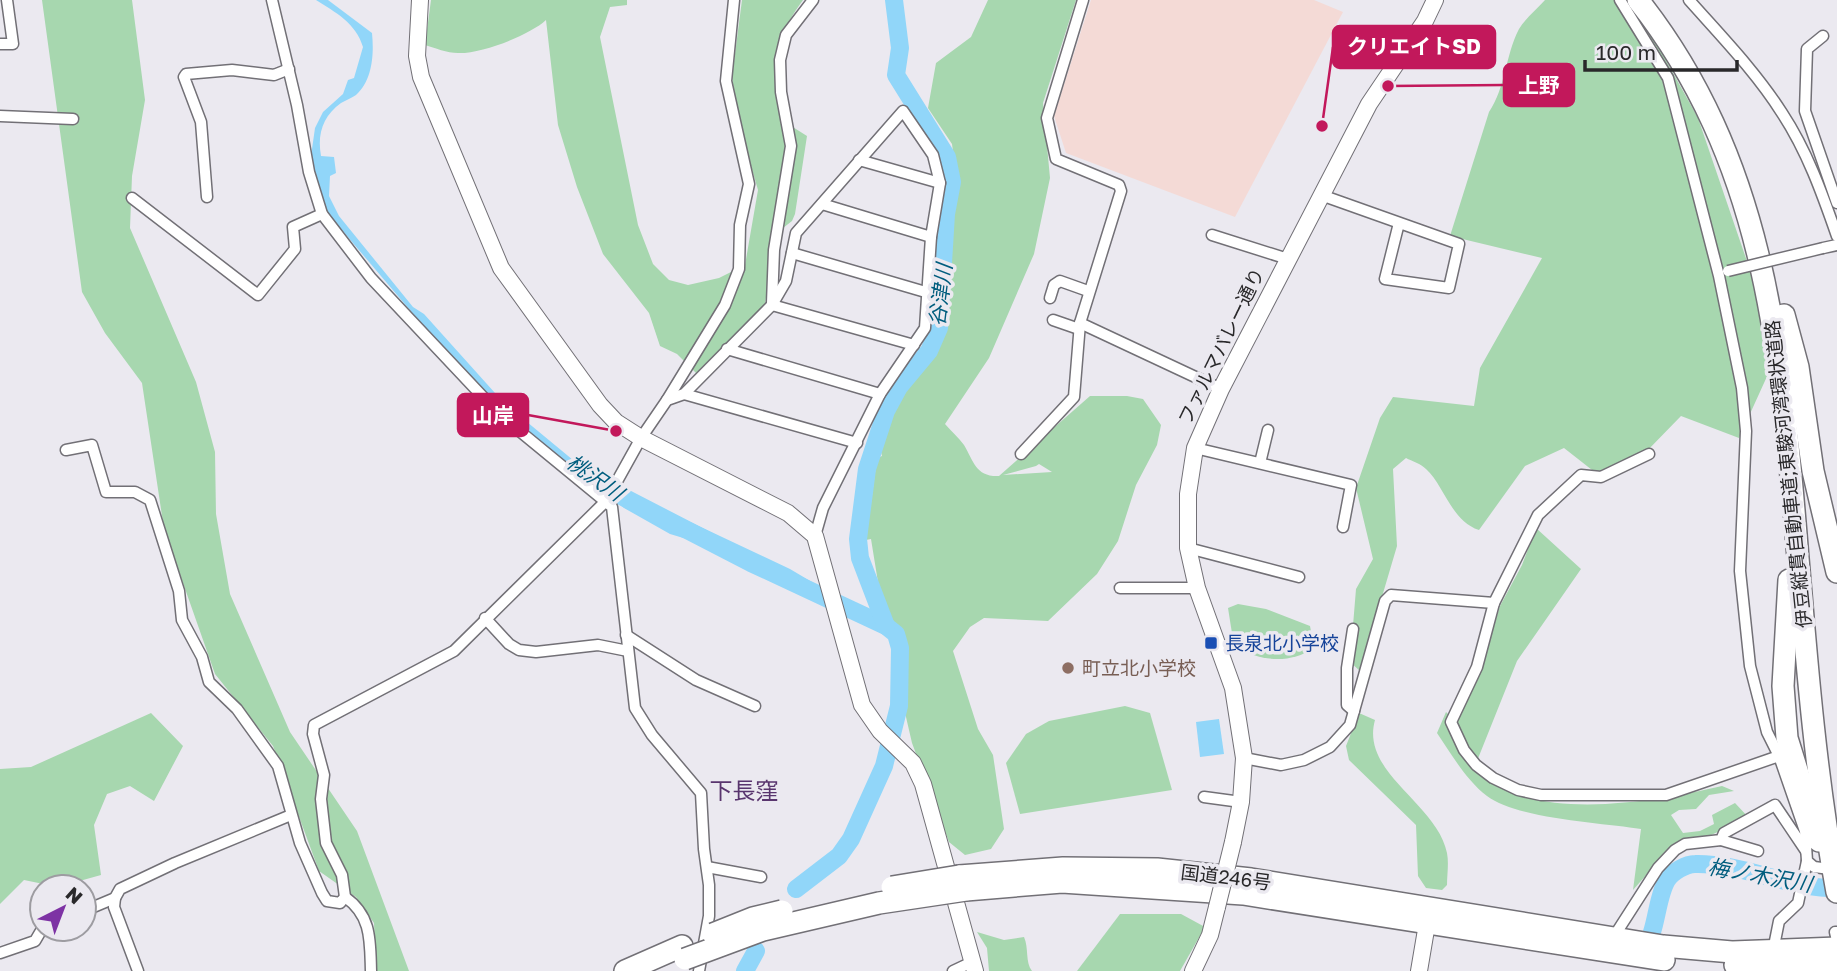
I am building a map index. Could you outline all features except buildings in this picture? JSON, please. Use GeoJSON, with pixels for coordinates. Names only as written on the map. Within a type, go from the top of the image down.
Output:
{"type":"FeatureCollection","features":[{"type":"Feature","properties":{"kind":"highway","name":"伊豆縦貫自動車道;東駿河湾環状道路"},"geometry":{"type":"LineString","coordinates":[[1638,0],[1702,100],[1743,193],[1766,278],[1781,371],[1833,864]]}},
{"type":"Feature","properties":{"kind":"highway","name":"伊豆縦貫自動車道;東駿河湾環状道路"},"geometry":{"type":"LineString","coordinates":[[1646,0],[1683,55],[1728,138],[1749,189],[1773,275],[1789,371],[1821,769],[1837,892]]}},
{"type":"Feature","properties":{"kind":"highway"},"geometry":{"type":"LineString","coordinates":[[1773,275],[1798,367],[1813,471],[1837,572]]}},
{"type":"Feature","properties":{"kind":"highway"},"geometry":{"type":"LineString","coordinates":[[1793,498],[1783,686],[1787,738],[1798,781],[1833,864],[1837,900]]}},
{"type":"Feature","properties":{"kind":"highway","name":"国道246号"},"geometry":{"type":"LineString","coordinates":[[658,971],[763,930],[962,883],[1062,882],[1155,886],[1429,914],[1745,965],[1837,964]]}},
{"type":"Feature","properties":{"kind":"highway","name":"国道246号"},"geometry":{"type":"LineString","coordinates":[[1661,953],[1837,948]]}},
{"type":"Feature","properties":{"kind":"highway","name":"国道246号"},"geometry":{"type":"LineString","coordinates":[[625,971],[689,959]]}},
{"type":"Feature","properties":{"kind":"street"},"geometry":{"type":"LineString","coordinates":[[0,44],[13,44],[7,0]]}},
{"type":"Feature","properties":{"kind":"street"},"geometry":{"type":"LineString","coordinates":[[272,0],[289,69],[309,172],[322,214],[372,278],[500,415],[612,507],[635,708],[652,735],[701,793],[709,916],[689,959]]}},
{"type":"Feature","properties":{"kind":"street"},"geometry":{"type":"LineString","coordinates":[[420,0],[417,56],[421,77],[501,268],[600,405],[616,422],[641,438],[788,513],[815,536],[862,705],[880,731],[913,763],[923,784],[973,966],[953,971]]}},
{"type":"Feature","properties":{"kind":"street"},"geometry":{"type":"LineString","coordinates":[[371,971],[370,932],[364,916],[345,897],[342,874],[326,843],[321,799],[324,775],[313,734],[314,725],[349,704],[454,651],[606,501],[641,438],[725,305],[739,269],[740,225],[749,184],[726,81],[734,0]]}},
{"type":"Feature","properties":{"kind":"street"},"geometry":{"type":"LineString","coordinates":[[772,305],[774,250],[791,146],[781,92],[780,60],[786,35],[813,0]]}},
{"type":"Feature","properties":{"kind":"street"},"geometry":{"type":"LineString","coordinates":[[1021,454],[1074,397],[1079,326],[1121,191],[1119,185],[1056,159],[1047,118],[1083,0]]}},
{"type":"Feature","properties":{"kind":"street","name":"ファルマバレー通り"},"geometry":{"type":"LineString","coordinates":[[1196,966],[1217,907],[1233,842],[1241,802],[1244,758],[1233,688],[1197,589],[1188,548],[1188,494],[1195,448],[1221,389],[1369,104],[1435,0]]}},
{"type":"Feature","properties":{"kind":"street"},"geometry":{"type":"LineString","coordinates":[[1620,0],[1668,78],[1723,274],[1742,388],[1746,431],[1740,571],[1743,616],[1750,666],[1761,711],[1805,831],[1807,857],[1798,903],[1779,921],[1775,941]]}},
{"type":"Feature","properties":{"kind":"street"},"geometry":{"type":"LineString","coordinates":[[1689,0],[1741,59],[1782,112],[1832,210],[1837,236]]}},
{"type":"Feature","properties":{"kind":"street"},"geometry":{"type":"LineString","coordinates":[[1823,36],[1807,49],[1805,111],[1837,203]]}},
{"type":"Feature","properties":{"kind":"street"},"geometry":{"type":"LineString","coordinates":[[207,197],[201,122],[184,76],[232,70],[274,75],[289,69]]}},
{"type":"Feature","properties":{"kind":"street"},"geometry":{"type":"LineString","coordinates":[[667,400],[684,394],[772,305],[786,281],[796,233],[903,111],[933,155],[940,183],[931,237],[925,328],[880,394],[824,508],[815,536]]}},
{"type":"Feature","properties":{"kind":"street"},"geometry":{"type":"LineString","coordinates":[[0,116],[73,119]]}},
{"type":"Feature","properties":{"kind":"street"},"geometry":{"type":"LineString","coordinates":[[859,160],[940,183]]}},
{"type":"Feature","properties":{"kind":"street"},"geometry":{"type":"LineString","coordinates":[[1321,195],[1459,244],[1449,288],[1385,279],[1399,223]]}},
{"type":"Feature","properties":{"kind":"street"},"geometry":{"type":"LineString","coordinates":[[132,198],[258,295],[295,249],[293,227],[322,214]]}},
{"type":"Feature","properties":{"kind":"street"},"geometry":{"type":"LineString","coordinates":[[822,204],[931,237]]}},
{"type":"Feature","properties":{"kind":"street"},"geometry":{"type":"LineString","coordinates":[[1212,235],[1288,259]]}},
{"type":"Feature","properties":{"kind":"street"},"geometry":{"type":"LineString","coordinates":[[1723,274],[1837,246]]}},
{"type":"Feature","properties":{"kind":"street"},"geometry":{"type":"LineString","coordinates":[[792,253],[929,293]]}},
{"type":"Feature","properties":{"kind":"street"},"geometry":{"type":"LineString","coordinates":[[1050,298],[1054,285],[1060,281],[1088,291]]}},
{"type":"Feature","properties":{"kind":"street"},"geometry":{"type":"LineString","coordinates":[[772,305],[914,345]]}},
{"type":"Feature","properties":{"kind":"street"},"geometry":{"type":"LineString","coordinates":[[1052,320],[1079,326],[1221,389]]}},
{"type":"Feature","properties":{"kind":"street"},"geometry":{"type":"LineString","coordinates":[[727,349],[880,394]]}},
{"type":"Feature","properties":{"kind":"street"},"geometry":{"type":"LineString","coordinates":[[684,394],[857,443]]}},
{"type":"Feature","properties":{"kind":"street"},"geometry":{"type":"LineString","coordinates":[[1260,463],[1268,430]]}},
{"type":"Feature","properties":{"kind":"street"},"geometry":{"type":"LineString","coordinates":[[66,450],[92,445],[106,492],[135,492],[150,500],[179,591],[182,620],[202,657],[209,682],[237,709],[262,740],[286,787],[291,815],[327,901],[340,903],[345,897]]}},
{"type":"Feature","properties":{"kind":"street"},"geometry":{"type":"LineString","coordinates":[[1195,448],[1351,485],[1343,527]]}},
{"type":"Feature","properties":{"kind":"street"},"geometry":{"type":"LineString","coordinates":[[1649,454],[1601,477],[1581,475],[1538,515],[1494,603],[1476,667],[1451,722],[1464,750],[1476,765],[1493,778],[1518,790],[1541,795],[1646,798],[1666,795],[1779,755]]}},
{"type":"Feature","properties":{"kind":"street"},"geometry":{"type":"LineString","coordinates":[[1188,548],[1299,577]]}},
{"type":"Feature","properties":{"kind":"street"},"geometry":{"type":"LineString","coordinates":[[1120,588],[1197,589]]}},
{"type":"Feature","properties":{"kind":"street"},"geometry":{"type":"LineString","coordinates":[[1244,758],[1281,765],[1304,760],[1330,747],[1350,725],[1385,601],[1391,595],[1494,603]]}},
{"type":"Feature","properties":{"kind":"street"},"geometry":{"type":"LineString","coordinates":[[485,618],[509,644],[519,650],[536,652],[598,645],[628,651]]}},
{"type":"Feature","properties":{"kind":"street"},"geometry":{"type":"LineString","coordinates":[[1353,629],[1347,668],[1347,693],[1348,705],[1354,711]]}},
{"type":"Feature","properties":{"kind":"street"},"geometry":{"type":"LineString","coordinates":[[626,635],[696,680],[755,706]]}},
{"type":"Feature","properties":{"kind":"street"},"geometry":{"type":"LineString","coordinates":[[1205,797],[1241,802]]}},
{"type":"Feature","properties":{"kind":"street"},"geometry":{"type":"LineString","coordinates":[[1721,840],[1724,833],[1776,805],[1814,867],[1833,864]]}},
{"type":"Feature","properties":{"kind":"street"},"geometry":{"type":"LineString","coordinates":[[98,905],[115,898],[121,890],[175,863],[291,815]]}},
{"type":"Feature","properties":{"kind":"street"},"geometry":{"type":"LineString","coordinates":[[1624,945],[1658,868],[1675,850],[1685,844],[1721,840],[1758,851]]}},
{"type":"Feature","properties":{"kind":"street"},"geometry":{"type":"LineString","coordinates":[[706,867],[761,877]]}},
{"type":"Feature","properties":{"kind":"street"},"geometry":{"type":"LineString","coordinates":[[115,898],[114,907],[138,971]]}},
{"type":"Feature","properties":{"kind":"street"},"geometry":{"type":"LineString","coordinates":[[1419,971],[1429,914]]}},
{"type":"Feature","properties":{"kind":"street"},"geometry":{"type":"LineString","coordinates":[[1837,932],[1837,941]]}},
{"type":"Feature","properties":{"kind":"street"},"geometry":{"type":"LineString","coordinates":[[0,953],[29,943]]}},
{"type":"Feature","properties":{"kind":"shaded area"},"geometry":{"type":"Polygon","coordinates":[[[1091,0],[1314,0],[1343,12],[1235,217],[1066,153],[1054,116],[1091,0]]]}},
{"type":"Feature","properties":{"kind":"green space"},"geometry":{"type":"Polygon","coordinates":[[[42,0],[132,0],[145,100],[132,176],[130,228],[196,382],[215,452],[216,514],[230,594],[290,732],[357,831],[409,971],[376,971],[374,923],[356,897],[319,871],[273,746],[215,674],[164,529],[142,383],[105,333],[82,292],[42,0]]]}},
{"type":"Feature","properties":{"kind":"green space"},"geometry":{"type":"Polygon","coordinates":[[[431,0],[627,0],[627,5],[610,7],[600,37],[638,225],[653,264],[669,280],[688,285],[719,278],[745,265],[758,190],[738,121],[732,77],[742,0],[803,0],[785,30],[776,70],[780,119],[807,136],[795,214],[792,221],[774,235],[765,305],[696,373],[677,354],[660,346],[649,313],[603,254],[577,187],[558,125],[546,20],[529,32],[492,47],[468,52],[450,52],[425,45],[431,0]]]}},
{"type":"Feature","properties":{"kind":"green space"},"geometry":{"type":"Polygon","coordinates":[[[988,0],[1076,0],[1043,103],[1050,178],[1034,254],[989,358],[945,424],[964,445],[980,471],[991,476],[999,476],[1090,396],[1143,399],[1161,425],[1157,445],[1136,485],[1118,541],[1097,574],[1048,621],[984,618],[970,627],[953,651],[978,729],[993,755],[1004,829],[991,849],[965,855],[949,842],[912,743],[897,678],[906,646],[882,607],[871,539],[866,540],[877,458],[882,456],[879,444],[888,407],[943,337],[957,181],[952,144],[928,108],[936,63],[971,37],[988,0]],[[1039,464],[1003,475],[1052,472],[1039,464]]]}},
{"type":"Feature","properties":{"kind":"green space"},"geometry":{"type":"Polygon","coordinates":[[[1545,0],[1625,0],[1642,17],[1698,118],[1752,276],[1769,372],[1739,438],[1681,416],[1645,453],[1601,477],[1564,448],[1525,466],[1479,530],[1461,519],[1426,469],[1406,458],[1393,469],[1397,546],[1360,671],[1350,662],[1356,589],[1373,559],[1356,488],[1380,418],[1393,397],[1474,406],[1480,368],[1542,258],[1450,236],[1489,112],[1499,92],[1514,39],[1522,25],[1545,0]]]}},
{"type":"Feature","properties":{"kind":"green space"},"geometry":{"type":"Polygon","coordinates":[[[1536,528],[1581,569],[1517,661],[1477,761],[1455,721],[1487,649],[1500,606],[1522,565],[1536,528]]]}},
{"type":"Feature","properties":{"kind":"green space"},"geometry":{"type":"Polygon","coordinates":[[[1238,604],[1266,609],[1310,626],[1314,648],[1294,657],[1274,659],[1254,655],[1234,646],[1228,608],[1238,604]]]}},
{"type":"Feature","properties":{"kind":"green space"},"geometry":{"type":"Polygon","coordinates":[[[1125,706],[1150,713],[1172,790],[1020,814],[1006,763],[1026,734],[1049,721],[1125,706]]]}},
{"type":"Feature","properties":{"kind":"green space"},"geometry":{"type":"Polygon","coordinates":[[[1446,712],[1450,716],[1450,729],[1454,739],[1466,759],[1488,781],[1517,795],[1551,802],[1623,803],[1722,786],[1734,791],[1709,795],[1696,809],[1679,810],[1671,815],[1683,833],[1700,831],[1714,824],[1712,815],[1735,803],[1749,818],[1711,835],[1671,847],[1633,890],[1641,829],[1539,815],[1501,804],[1487,796],[1466,775],[1437,733],[1446,712]]]}},
{"type":"Feature","properties":{"kind":"green space"},"geometry":{"type":"Polygon","coordinates":[[[151,713],[183,746],[154,801],[130,786],[107,794],[94,825],[101,875],[28,873],[28,881],[24,880],[0,904],[0,769],[31,767],[151,713]]]}},
{"type":"Feature","properties":{"kind":"green space"},"geometry":{"type":"Polygon","coordinates":[[[1359,713],[1375,720],[1373,739],[1379,756],[1440,835],[1448,861],[1447,885],[1442,890],[1426,888],[1418,876],[1416,825],[1349,760],[1346,746],[1359,713]]]}},
{"type":"Feature","properties":{"kind":"green space"},"geometry":{"type":"Polygon","coordinates":[[[1120,914],[1181,914],[1205,927],[1180,971],[1077,971],[1120,914]]]}},
{"type":"Feature","properties":{"kind":"green space"},"geometry":{"type":"Polygon","coordinates":[[[977,932],[1004,940],[1024,937],[1032,971],[989,971],[987,948],[977,932]]]}},
{"type":"Feature","properties":{"kind":"water"},"geometry":{"type":"Polygon","coordinates":[[[316,0],[328,0],[372,33],[373,41],[371,66],[366,82],[356,95],[335,108],[321,133],[321,156],[334,157],[336,173],[330,176],[329,196],[339,216],[413,307],[424,314],[504,403],[631,508],[667,525],[641,499],[644,499],[676,523],[686,520],[790,569],[822,588],[822,591],[735,548],[710,546],[670,534],[624,508],[510,419],[443,349],[324,209],[311,156],[315,128],[323,112],[343,94],[348,80],[354,78],[363,47],[350,25],[316,0]]]}},
{"type":"Feature","properties":{"kind":"water"},"geometry":{"type":"Polygon","coordinates":[[[1219,719],[1224,754],[1200,757],[1196,722],[1219,719]]]}},
{"type":"Feature","properties":{"kind":"waterway","name":"谷津川"},"geometry":{"type":"LineString","coordinates":[[886,626],[860,558],[858,539],[867,469],[886,411],[899,387],[929,351],[939,328],[946,214],[952,182],[947,157],[896,75],[900,48],[894,0]]}},
{"type":"Feature","properties":{"kind":"waterway","name":"桃沢川"},"geometry":{"type":"LineString","coordinates":[[596,483],[751,563],[886,626],[896,634],[900,648],[899,706],[884,766],[851,839],[839,856],[796,889]]}},
{"type":"Feature","properties":{"kind":"waterway","name":"梅ノ木沢川"},"geometry":{"type":"LineString","coordinates":[[1652,932],[1667,880],[1676,871],[1691,864],[1728,867],[1828,888]]}},
{"type":"Feature","properties":{"kind":"waterway","name":"桃沢川"},"geometry":{"type":"LineString","coordinates":[[745,971],[756,951]]}},
{"type":"Feature","properties":{"kind":"place","name":"上野"},"geometry":{"type":"Point","coordinates":[1388,86]}},
{"type":"Feature","properties":{"kind":"place","name":"クリエイトSD"},"geometry":{"type":"Point","coordinates":[1322,126]}},
{"type":"Feature","properties":{"kind":"place","name":"山岸"},"geometry":{"type":"Point","coordinates":[616,431]}},
{"type":"Feature","properties":{"kind":"place","name":"長泉北小学校"},"geometry":{"type":"Point","coordinates":[1211,643]}},
{"type":"Feature","properties":{"kind":"place","name":"町立北小学校"},"geometry":{"type":"Point","coordinates":[1068,668]}},
{"type":"Feature","properties":{"kind":"district","name":"下長窪"},"geometry":{"type":"Point","coordinates":[744,791]}}]}
